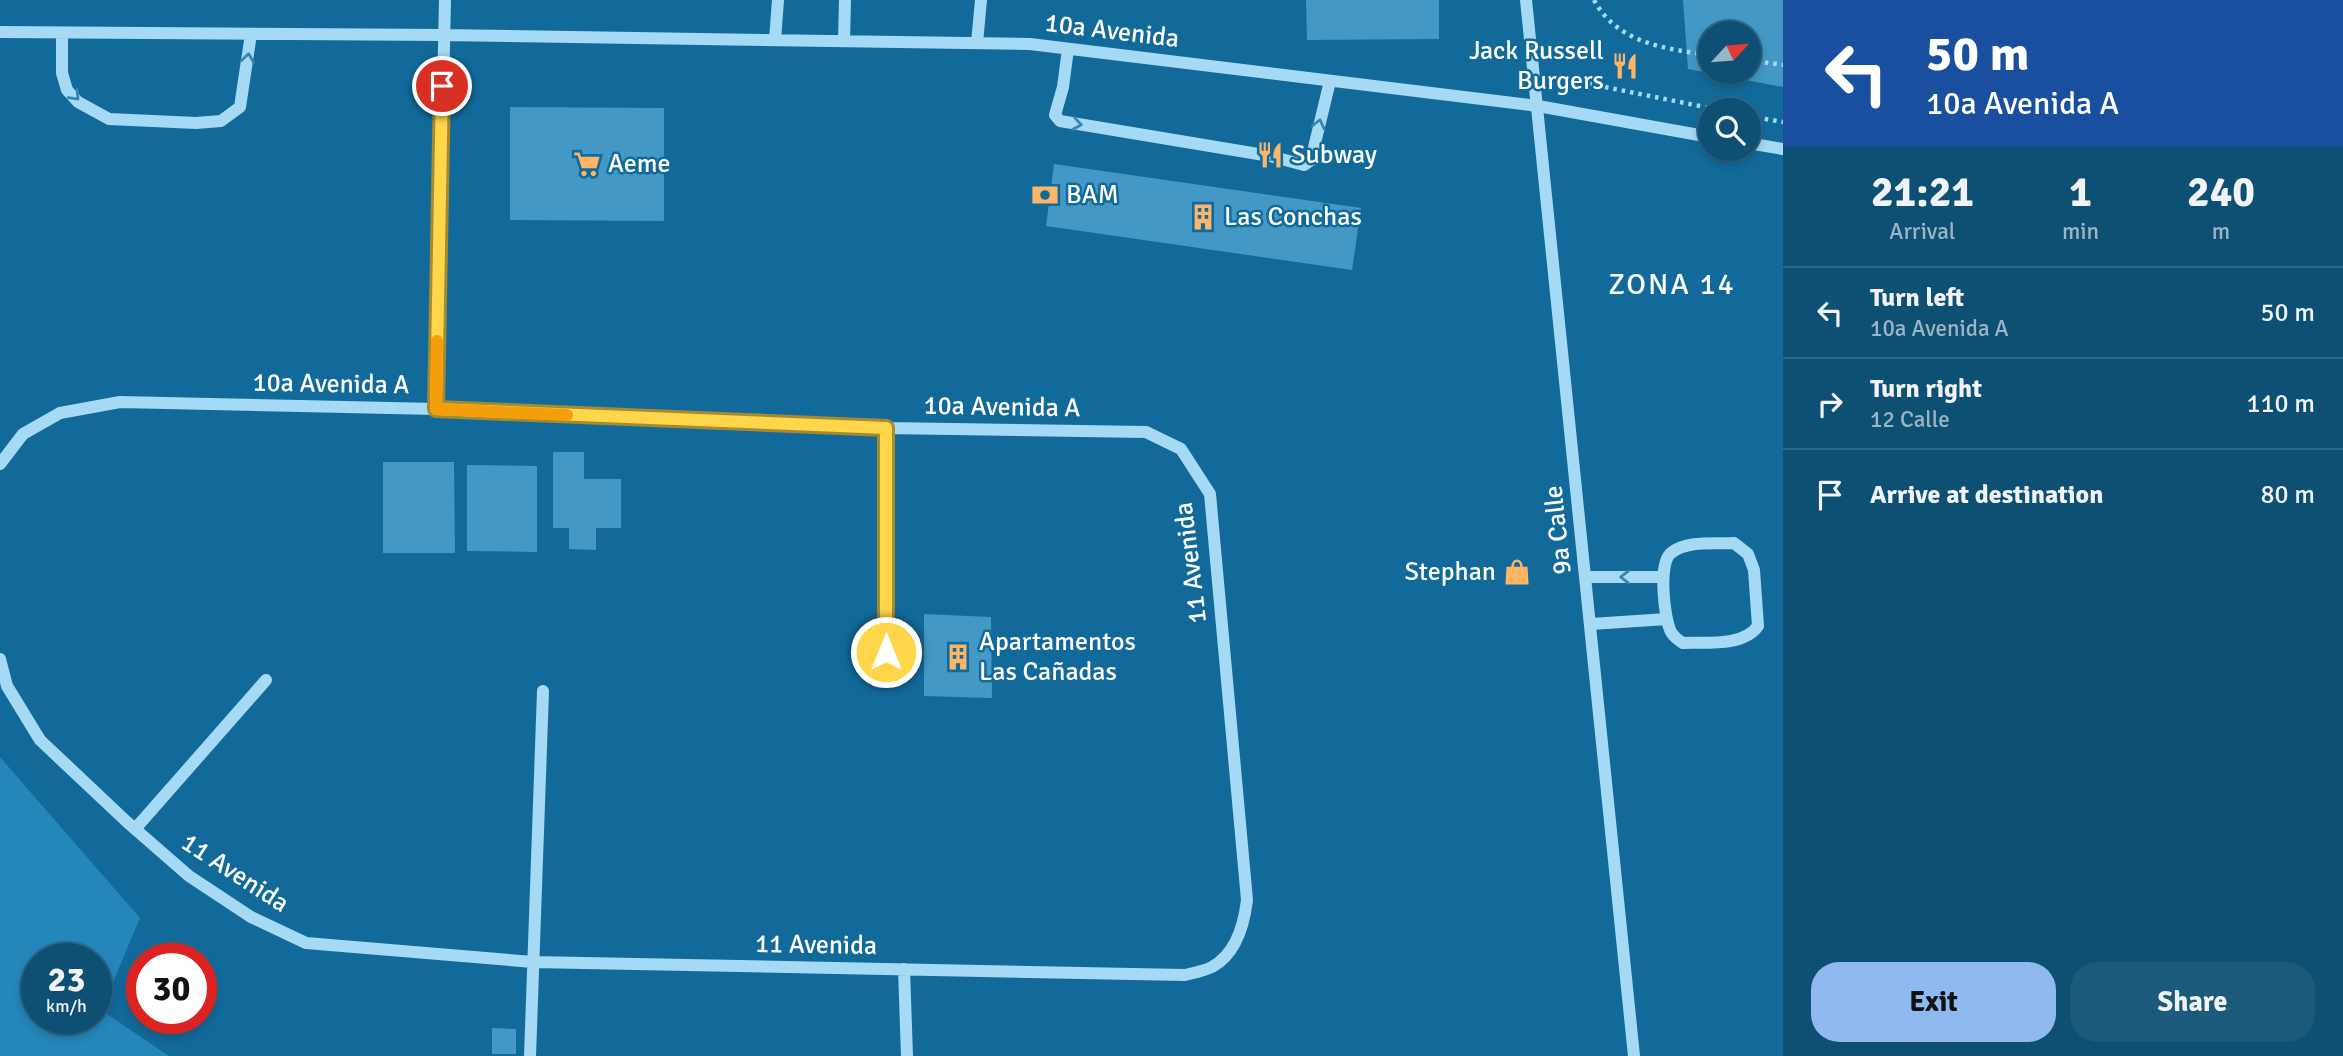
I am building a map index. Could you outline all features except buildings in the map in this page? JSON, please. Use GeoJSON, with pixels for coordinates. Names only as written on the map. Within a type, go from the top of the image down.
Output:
{"type":"FeatureCollection","features":[{"type":"Feature","properties":{"kind":"street"},"geometry":{"type":"LineString","coordinates":[[436,409],[445,0]]}},
{"type":"Feature","properties":{"kind":"street"},"geometry":{"type":"LineString","coordinates":[[775,40],[778,0]]}},
{"type":"Feature","properties":{"kind":"street"},"geometry":{"type":"LineString","coordinates":[[844,41],[845,0]]}},
{"type":"Feature","properties":{"kind":"street"},"geometry":{"type":"LineString","coordinates":[[977,43],[981,0]]}},
{"type":"Feature","properties":{"kind":"street","name":"9a Calle"},"geometry":{"type":"LineString","coordinates":[[1526,0],[1634,1056]]}},
{"type":"Feature","properties":{"kind":"street","name":"10a Avenida"},"geometry":{"type":"LineString","coordinates":[[0,32],[443,35],[1030,44],[1538,106],[1698,135]]}},
{"type":"Feature","properties":{"kind":"street"},"geometry":{"type":"LineString","coordinates":[[62,33],[62,73],[68,90],[78,102],[109,119],[196,123],[221,121],[240,107],[251,34]]}},
{"type":"Feature","properties":{"kind":"street"},"geometry":{"type":"LineString","coordinates":[[1068,49],[1063,87],[1055,116],[1060,121],[1270,156],[1304,165],[1311,160],[1330,81]]}},
{"type":"Feature","properties":{"kind":"street"},"geometry":{"type":"LineString","coordinates":[[1761,146],[1783,149]]}},
{"type":"Feature","properties":{"kind":"street","name":"10a Avenida A"},"geometry":{"type":"LineString","coordinates":[[0,464],[23,434],[60,413],[120,402],[436,409],[886,428],[1146,432],[1181,449]]}},
{"type":"Feature","properties":{"kind":"street"},"geometry":{"type":"LineString","coordinates":[[886,428],[886,680]]}},
{"type":"Feature","properties":{"kind":"street","name":"11 Avenida"},"geometry":{"type":"LineString","coordinates":[[0,659],[6,686],[40,740],[135,829],[200,883],[251,917],[306,943],[533,962],[1185,975],[1212,967],[1230,952],[1244,924],[1247,900],[1210,494],[1181,449]]}},
{"type":"Feature","properties":{"kind":"street"},"geometry":{"type":"LineString","coordinates":[[1734,543],[1748,554],[1754,570],[1758,626],[1752,633],[1736,640],[1683,643],[1672,633],[1667,619],[1663,578],[1668,554],[1683,545],[1734,543]]}},
{"type":"Feature","properties":{"kind":"street"},"geometry":{"type":"LineString","coordinates":[[1586,577],[1663,578]]}},
{"type":"Feature","properties":{"kind":"street"},"geometry":{"type":"LineString","coordinates":[[1591,624],[1667,619]]}},
{"type":"Feature","properties":{"kind":"street"},"geometry":{"type":"LineString","coordinates":[[135,829],[266,680]]}},
{"type":"Feature","properties":{"kind":"street"},"geometry":{"type":"LineString","coordinates":[[530,1056],[543,691]]}},
{"type":"Feature","properties":{"kind":"street"},"geometry":{"type":"LineString","coordinates":[[904,969],[907,1056]]}},
{"type":"Feature","properties":{"kind":"path"},"geometry":{"type":"LineString","coordinates":[[1594,0],[1605,18],[1619,31],[1668,50],[1698,54]]}},
{"type":"Feature","properties":{"kind":"path"},"geometry":{"type":"LineString","coordinates":[[1761,62],[1783,65]]}},
{"type":"Feature","properties":{"kind":"path"},"geometry":{"type":"LineString","coordinates":[[1553,65],[1555,78],[1698,106]]}},
{"type":"Feature","properties":{"kind":"path"},"geometry":{"type":"LineString","coordinates":[[1761,118],[1783,122]]}},
{"type":"Feature","properties":{"kind":"shaded area"},"geometry":{"type":"Polygon","coordinates":[[[0,757],[140,918],[129,943],[126,943],[126,951],[112,984],[112,943],[21,943],[21,1034],[112,1034],[112,1017],[126,1027],[126,1034],[136,1034],[169,1056],[0,1056],[0,757]]]}},
{"type":"Feature","properties":{"kind":"slow traffic"},"geometry":{"type":"LineString","coordinates":[[437,341],[436,409],[567,415]]}},
{"type":"Feature","properties":{"kind":"place","name":"Jack Russell Burgers"},"geometry":{"type":"Point","coordinates":[1625,66]}},
{"type":"Feature","properties":{"kind":"place","name":"Subway"},"geometry":{"type":"Point","coordinates":[1270,155]}},
{"type":"Feature","properties":{"kind":"place","name":"Aeme"},"geometry":{"type":"Point","coordinates":[587,164]}},
{"type":"Feature","properties":{"kind":"place","name":"BAM"},"geometry":{"type":"Point","coordinates":[1045,195]}},
{"type":"Feature","properties":{"kind":"place","name":"Las Conchas"},"geometry":{"type":"Point","coordinates":[1203,217]}},
{"type":"Feature","properties":{"kind":"place","name":"Stephan"},"geometry":{"type":"Point","coordinates":[1517,572]}},
{"type":"Feature","properties":{"kind":"place","name":"Apartamentos Las Cañadas"},"geometry":{"type":"Point","coordinates":[958,657]}},
{"type":"Feature","properties":{"kind":"district","name":"ZONA 14"},"geometry":{"type":"Point","coordinates":[1672,284]}},
{"type":"Feature","properties":{"kind":"route"},"geometry":{"type":"LineString","coordinates":[[442,86],[436,409],[886,428],[886,652]]}}]}
